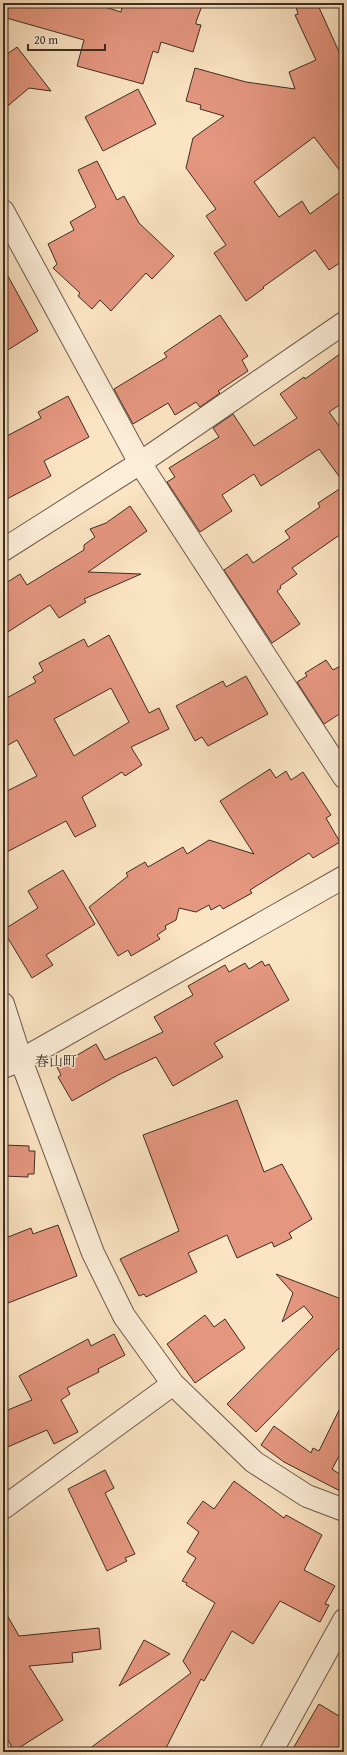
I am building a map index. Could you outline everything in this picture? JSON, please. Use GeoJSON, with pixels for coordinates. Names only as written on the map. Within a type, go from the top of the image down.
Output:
{"type":"FeatureCollection","features":[{"type":"Feature","properties":{"kind":"street"},"geometry":{"type":"LineString","coordinates":[[3,211],[140,463],[344,777]]}},
{"type":"Feature","properties":{"kind":"street"},"geometry":{"type":"LineString","coordinates":[[3,550],[140,463],[344,323]]}},
{"type":"Feature","properties":{"kind":"street"},"geometry":{"type":"LineString","coordinates":[[12,1064],[344,877]]}},
{"type":"Feature","properties":{"kind":"street"},"geometry":{"type":"LineString","coordinates":[[3,1004],[12,1064],[93,1253],[124,1316],[173,1384],[254,1462],[307,1496],[344,1510]]}},
{"type":"Feature","properties":{"kind":"street"},"geometry":{"type":"LineString","coordinates":[[3,1508],[173,1384]]}},
{"type":"Feature","properties":{"kind":"street"},"geometry":{"type":"LineString","coordinates":[[271,1752],[344,1620]]}},
{"type":"Feature","properties":{"kind":"building"},"geometry":{"type":"Polygon","coordinates":[[[3,3],[92,3],[121,12],[123,3],[203,3],[196,22],[196,24],[201,25],[193,52],[161,42],[158,53],[153,51],[143,84],[77,66],[84,40],[3,17],[3,3]]]}},
{"type":"Feature","properties":{"kind":"building"},"geometry":{"type":"Polygon","coordinates":[[[295,3],[317,3],[344,63],[344,176],[314,137],[254,182],[279,217],[302,201],[310,214],[344,189],[344,260],[329,270],[315,250],[246,301],[214,253],[226,245],[206,216],[216,209],[186,168],[193,138],[224,116],[200,109],[201,105],[186,101],[195,68],[246,82],[295,89],[289,72],[316,60],[295,15],[298,14],[295,3]]]}},
{"type":"Feature","properties":{"kind":"building"},"geometry":{"type":"Polygon","coordinates":[[[17,47],[51,91],[29,88],[3,110],[3,57],[17,47]]]}},
{"type":"Feature","properties":{"kind":"building"},"geometry":{"type":"Polygon","coordinates":[[[138,89],[156,124],[103,151],[85,117],[138,89]]]}},
{"type":"Feature","properties":{"kind":"building"},"geometry":{"type":"Polygon","coordinates":[[[97,161],[117,200],[124,196],[139,223],[174,256],[152,279],[146,273],[111,311],[100,300],[92,309],[78,296],[80,293],[53,268],[57,264],[48,244],[74,230],[70,222],[96,207],[78,170],[97,161]]]}},
{"type":"Feature","properties":{"kind":"building"},"geometry":{"type":"Polygon","coordinates":[[[3,267],[38,331],[3,353],[3,267]]]}},
{"type":"Feature","properties":{"kind":"building"},"geometry":{"type":"Polygon","coordinates":[[[220,315],[248,356],[242,360],[248,371],[218,391],[220,393],[200,407],[196,402],[175,415],[168,403],[133,424],[114,389],[167,357],[164,353],[220,315]]]}},
{"type":"Feature","properties":{"kind":"building"},"geometry":{"type":"Polygon","coordinates":[[[344,351],[344,402],[329,412],[344,433],[344,483],[319,449],[261,486],[254,474],[222,495],[232,511],[200,532],[167,482],[175,477],[169,468],[219,437],[213,428],[233,414],[254,446],[297,418],[280,394],[304,377],[305,379],[344,351]]]}},
{"type":"Feature","properties":{"kind":"building"},"geometry":{"type":"Polygon","coordinates":[[[68,396],[89,437],[44,461],[51,476],[3,501],[3,438],[41,418],[38,412],[68,396]]]}},
{"type":"Feature","properties":{"kind":"building"},"geometry":{"type":"Polygon","coordinates":[[[344,486],[344,532],[292,568],[297,574],[280,586],[281,588],[277,591],[300,624],[272,643],[224,570],[247,554],[253,563],[290,538],[285,531],[320,507],[318,503],[344,486]]]}},
{"type":"Feature","properties":{"kind":"building"},"geometry":{"type":"Polygon","coordinates":[[[130,506],[147,531],[88,572],[141,574],[84,599],[86,602],[59,618],[50,605],[3,635],[3,585],[20,574],[27,585],[84,550],[84,545],[95,537],[90,529],[106,523],[130,506]]]}},
{"type":"Feature","properties":{"kind":"building"},"geometry":{"type":"Polygon","coordinates":[[[109,635],[149,713],[159,708],[169,729],[131,747],[142,765],[125,776],[122,772],[82,797],[96,826],[75,837],[66,821],[3,854],[3,793],[37,776],[17,740],[3,748],[3,700],[36,682],[33,677],[43,671],[39,663],[84,639],[88,647],[109,635]],[[111,688],[54,719],[74,756],[129,722],[111,688]]]}},
{"type":"Feature","properties":{"kind":"building"},"geometry":{"type":"Polygon","coordinates":[[[326,660],[333,670],[344,664],[344,711],[324,724],[297,682],[307,676],[305,673],[326,660]]]}},
{"type":"Feature","properties":{"kind":"building"},"geometry":{"type":"Polygon","coordinates":[[[246,676],[268,714],[208,746],[202,737],[195,741],[176,706],[223,681],[226,687],[246,676]]]}},
{"type":"Feature","properties":{"kind":"building"},"geometry":{"type":"Polygon","coordinates":[[[270,769],[276,778],[286,771],[291,780],[303,772],[331,815],[326,818],[340,842],[313,858],[309,853],[250,890],[252,893],[223,909],[220,905],[211,910],[209,905],[196,912],[179,908],[176,920],[165,926],[166,929],[157,935],[160,939],[131,956],[128,950],[118,956],[89,907],[128,876],[126,873],[145,862],[148,867],[183,847],[187,854],[209,840],[254,854],[220,801],[270,769]]]}},
{"type":"Feature","properties":{"kind":"building"},"geometry":{"type":"Polygon","coordinates":[[[63,870],[95,924],[46,955],[53,965],[32,978],[3,930],[38,908],[28,891],[63,870]]]}},
{"type":"Feature","properties":{"kind":"building"},"geometry":{"type":"Polygon","coordinates":[[[262,961],[265,966],[269,964],[289,1000],[214,1043],[223,1057],[173,1086],[156,1057],[118,1075],[72,1101],[58,1077],[61,1075],[57,1067],[96,1044],[105,1060],[163,1032],[154,1017],[193,995],[188,986],[225,965],[229,972],[245,963],[249,969],[262,961]]]}},
{"type":"Feature","properties":{"kind":"building"},"geometry":{"type":"Polygon","coordinates":[[[237,1100],[264,1172],[282,1164],[312,1219],[289,1233],[292,1238],[274,1247],[272,1242],[237,1258],[227,1235],[188,1253],[197,1272],[146,1297],[144,1294],[139,1296],[120,1259],[179,1231],[143,1135],[237,1100]]]}},
{"type":"Feature","properties":{"kind":"building"},"geometry":{"type":"Polygon","coordinates":[[[3,1145],[29,1146],[29,1151],[35,1151],[34,1174],[28,1174],[28,1177],[3,1176],[3,1145]]]}},
{"type":"Feature","properties":{"kind":"building"},"geometry":{"type":"Polygon","coordinates":[[[58,1225],[77,1276],[3,1305],[3,1239],[31,1228],[33,1234],[58,1225]]]}},
{"type":"Feature","properties":{"kind":"building"},"geometry":{"type":"Polygon","coordinates":[[[276,1274],[344,1300],[344,1343],[256,1432],[227,1404],[313,1317],[304,1306],[282,1322],[293,1293],[276,1274]]]}},
{"type":"Feature","properties":{"kind":"building"},"geometry":{"type":"Polygon","coordinates":[[[205,1315],[214,1327],[225,1319],[245,1348],[195,1383],[167,1344],[205,1315]]]}},
{"type":"Feature","properties":{"kind":"building"},"geometry":{"type":"Polygon","coordinates":[[[114,1334],[125,1355],[98,1369],[99,1372],[67,1388],[70,1394],[61,1400],[78,1432],[54,1444],[47,1430],[3,1449],[3,1412],[32,1400],[19,1376],[88,1339],[91,1346],[114,1334]]]}},
{"type":"Feature","properties":{"kind":"building"},"geometry":{"type":"Polygon","coordinates":[[[344,1400],[344,1447],[332,1469],[344,1477],[344,1493],[284,1462],[261,1445],[274,1426],[311,1453],[313,1448],[319,1451],[344,1400]]]}},
{"type":"Feature","properties":{"kind":"building"},"geometry":{"type":"Polygon","coordinates":[[[105,1470],[114,1488],[105,1493],[135,1554],[125,1558],[127,1561],[107,1571],[68,1489],[105,1470]]]}},
{"type":"Feature","properties":{"kind":"building"},"geometry":{"type":"Polygon","coordinates":[[[234,1481],[284,1518],[286,1515],[322,1535],[304,1570],[335,1586],[325,1604],[329,1605],[320,1622],[280,1601],[253,1644],[232,1631],[204,1681],[201,1679],[164,1752],[85,1752],[191,1673],[183,1661],[215,1603],[182,1581],[196,1558],[187,1552],[199,1532],[187,1523],[203,1501],[214,1509],[234,1481]]]}},
{"type":"Feature","properties":{"kind":"building"},"geometry":{"type":"Polygon","coordinates":[[[3,1608],[19,1636],[99,1628],[101,1649],[72,1653],[73,1662],[29,1666],[63,1720],[14,1751],[3,1731],[3,1608]]]}},
{"type":"Feature","properties":{"kind":"building"},"geometry":{"type":"Polygon","coordinates":[[[144,1640],[170,1654],[119,1686],[144,1640]]]}},
{"type":"Feature","properties":{"kind":"building"},"geometry":{"type":"Polygon","coordinates":[[[319,1704],[344,1719],[344,1752],[291,1752],[319,1704]]]}},
{"type":"Feature","properties":{"kind":"district","name":"春山町"},"geometry":{"type":"Point","coordinates":[56,1061]}}]}
